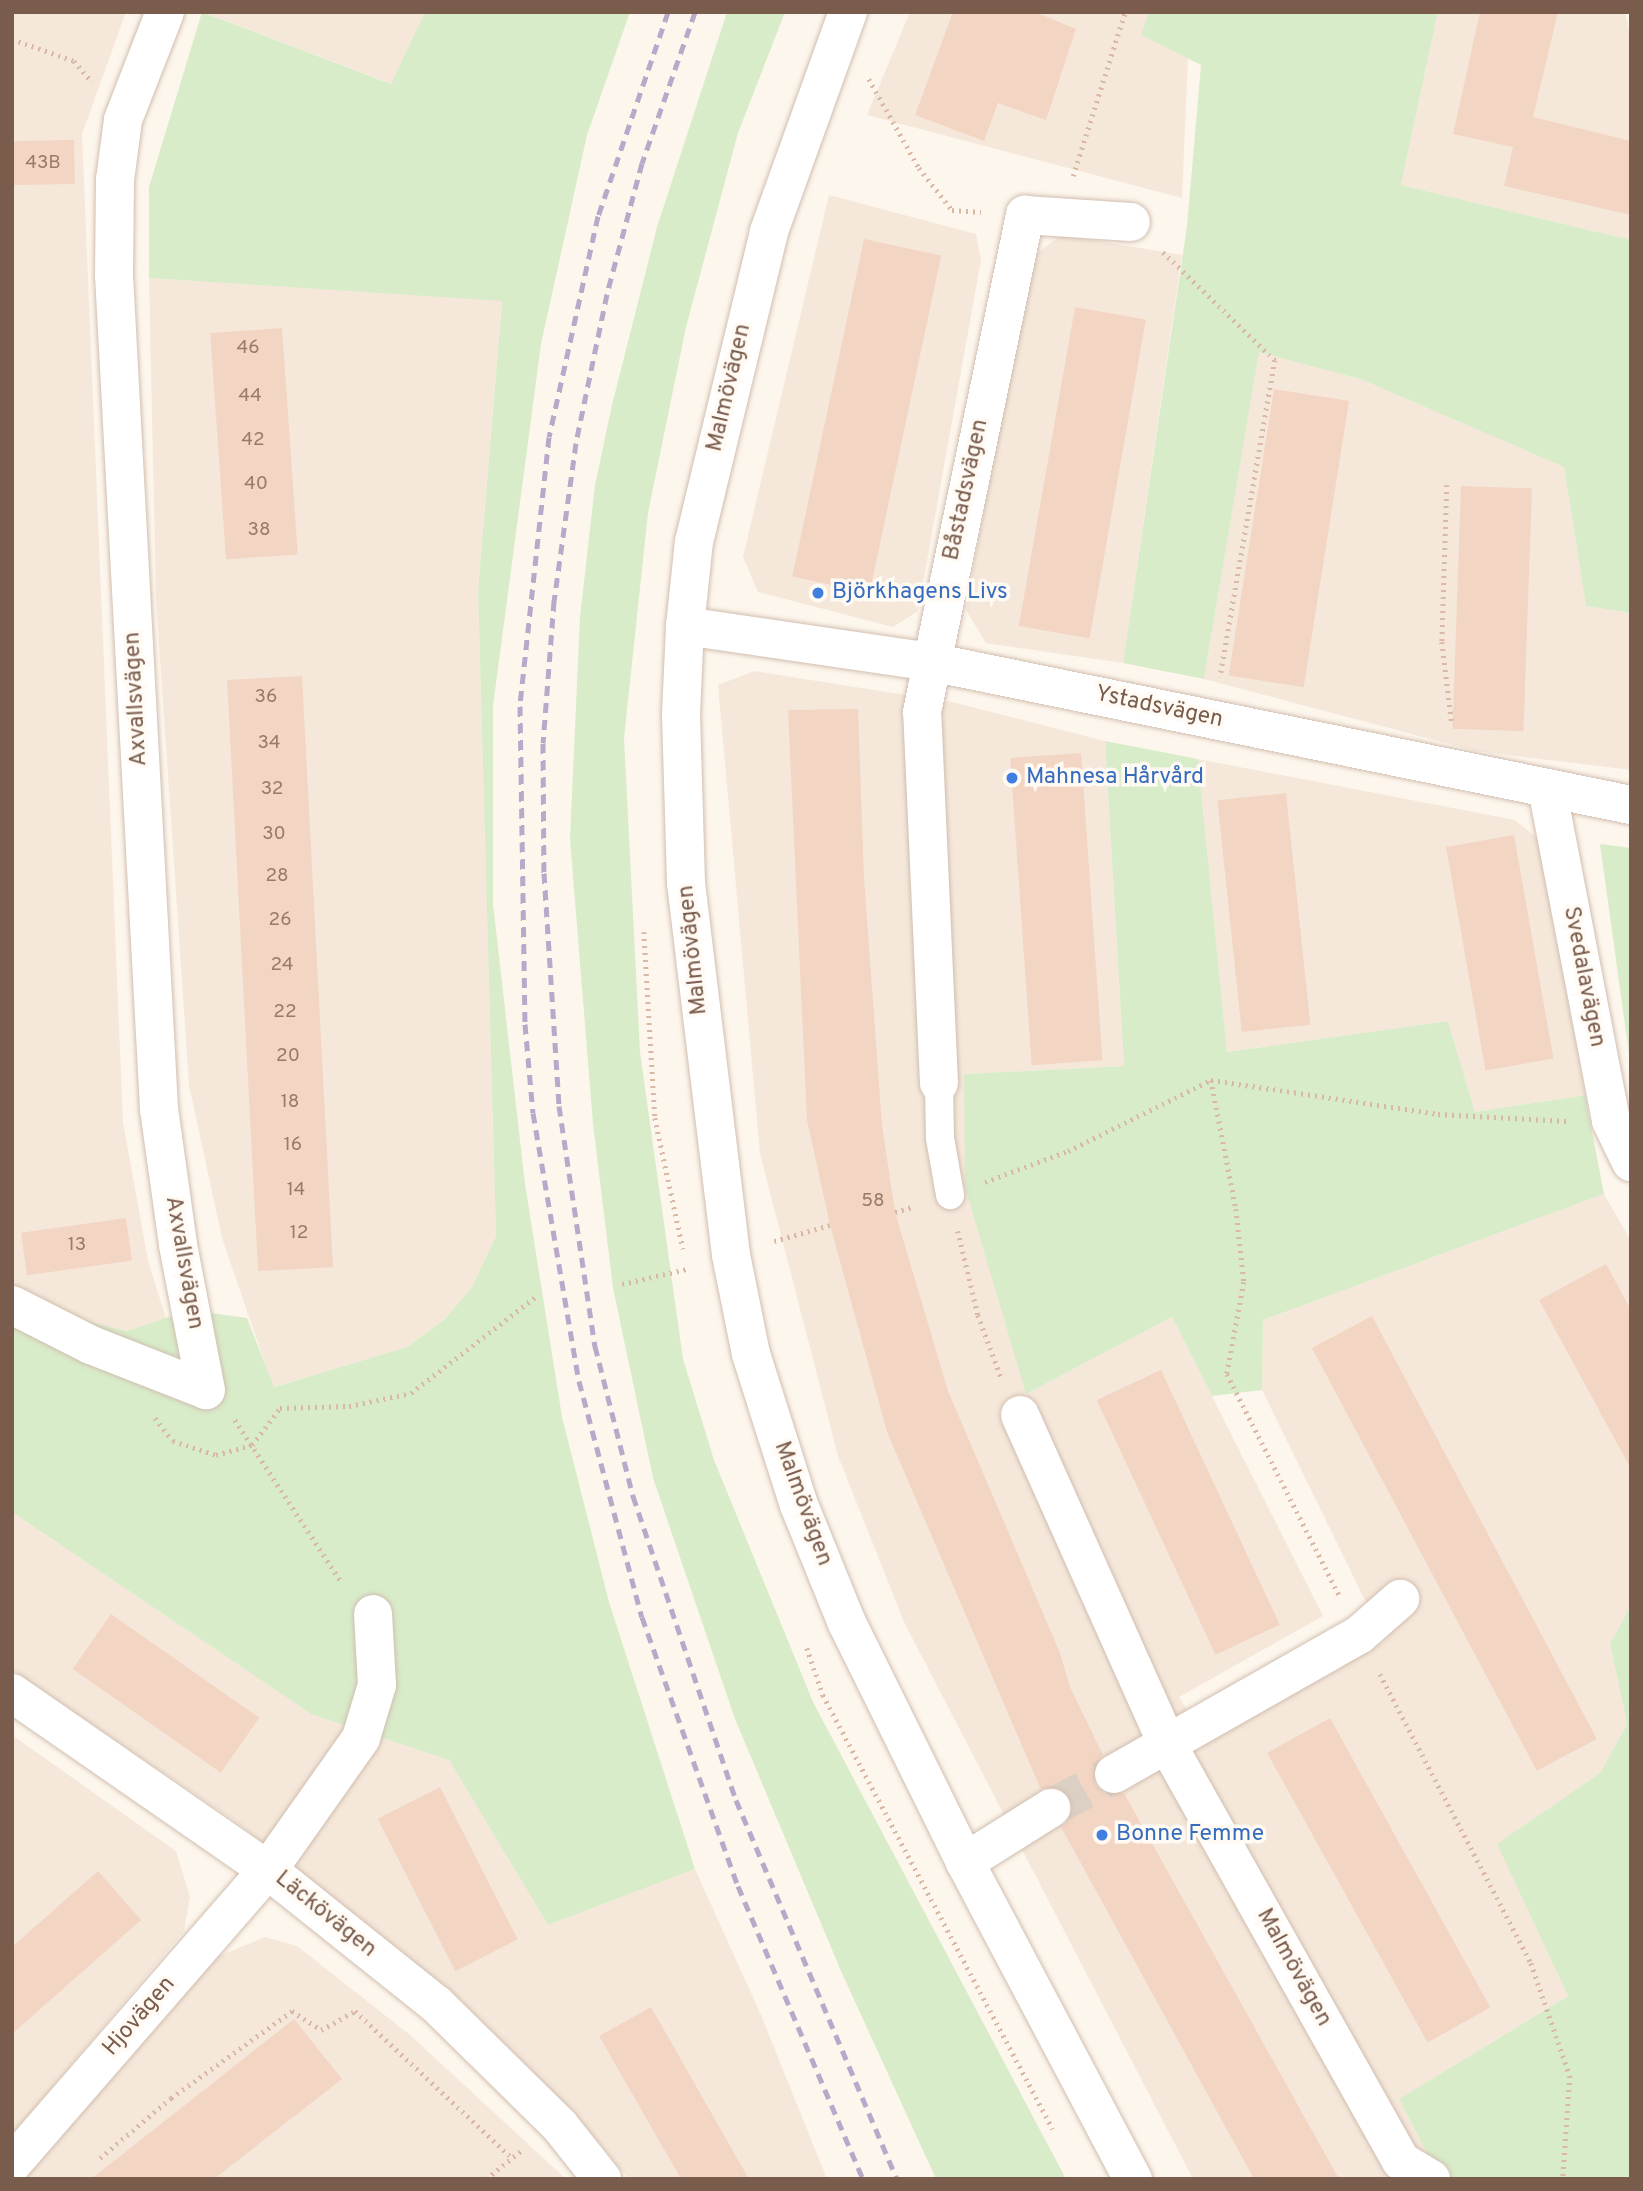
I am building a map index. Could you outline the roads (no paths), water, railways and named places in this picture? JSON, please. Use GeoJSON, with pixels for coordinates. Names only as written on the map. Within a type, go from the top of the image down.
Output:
{"type":"FeatureCollection","features":[{"type":"Feature","properties":{"kind":"street","name":"Axvallsvägen"},"geometry":{"type":"LineString","coordinates":[[12,1305],[91,1345],[206,1390],[178,1245],[159,1109],[114,275],[115,180],[123,120],[165,12]]}},
{"type":"Feature","properties":{"kind":"street","name":"Malmövägen"},"geometry":{"type":"LineString","coordinates":[[848,12],[769,232],[694,541],[685,626],[681,715],[686,883],[731,1255],[751,1354],[799,1505],[847,1623],[965,1863],[1133,2179]]}},
{"type":"Feature","properties":{"kind":"street","name":"Båstadsvägen"},"geometry":{"type":"LineString","coordinates":[[939,1083],[922,712],[931,662],[1043,216],[1131,222]]}},
{"type":"Feature","properties":{"kind":"street","name":"Ystadsvägen"},"geometry":{"type":"LineString","coordinates":[[685,626],[931,662],[1631,805]]}},
{"type":"Feature","properties":{"kind":"street","name":"Svedalavägen"},"geometry":{"type":"LineString","coordinates":[[1547,788],[1611,1121],[1631,1162]]}},
{"type":"Feature","properties":{"kind":"street","name":"Malmövägen"},"geometry":{"type":"LineString","coordinates":[[1020,1415],[1167,1744],[1401,2161],[1431,2179]]}},
{"type":"Feature","properties":{"kind":"street"},"geometry":{"type":"LineString","coordinates":[[1114,1774],[1359,1636],[1400,1599]]}},
{"type":"Feature","properties":{"kind":"street"},"geometry":{"type":"LineString","coordinates":[[268,1870],[361,1738],[377,1685],[359,1606]]}},
{"type":"Feature","properties":{"kind":"street","name":"Läckövägen"},"geometry":{"type":"LineString","coordinates":[[12,1693],[268,1870],[436,2004],[560,2126],[602,2179]]}},
{"type":"Feature","properties":{"kind":"street"},"geometry":{"type":"LineString","coordinates":[[965,1863],[1051,1808]]}},
{"type":"Feature","properties":{"kind":"street","name":"Hjovägen"},"geometry":{"type":"LineString","coordinates":[[12,2164],[268,1870]]}},
{"type":"Feature","properties":{"kind":"lane"},"geometry":{"type":"LineString","coordinates":[[939,1083],[940,1138],[950,1195]]}},
{"type":"Feature","properties":{"kind":"tunnel"},"geometry":{"type":"LineString","coordinates":[[1051,1808],[1114,1774]]}},
{"type":"Feature","properties":{"kind":"railway"},"geometry":{"type":"LineString","coordinates":[[668,12],[598,216],[549,437],[520,706],[525,1024],[533,1113],[579,1381],[642,1617],[738,1886],[863,2179]]}},
{"type":"Feature","properties":{"kind":"railway"},"geometry":{"type":"LineString","coordinates":[[695,12],[642,163],[607,294],[576,443],[554,601],[543,743],[544,873],[559,1106],[595,1346],[633,1496],[736,1800],[897,2179]]}},
{"type":"Feature","properties":{"kind":"place","name":"Björkhagens Livs"},"geometry":{"type":"Point","coordinates":[818,593]}},
{"type":"Feature","properties":{"kind":"place","name":"Mahnesa Hårvård"},"geometry":{"type":"Point","coordinates":[1012,778]}},
{"type":"Feature","properties":{"kind":"place","name":"Bonne Femme"},"geometry":{"type":"Point","coordinates":[1102,1835]}}]}
